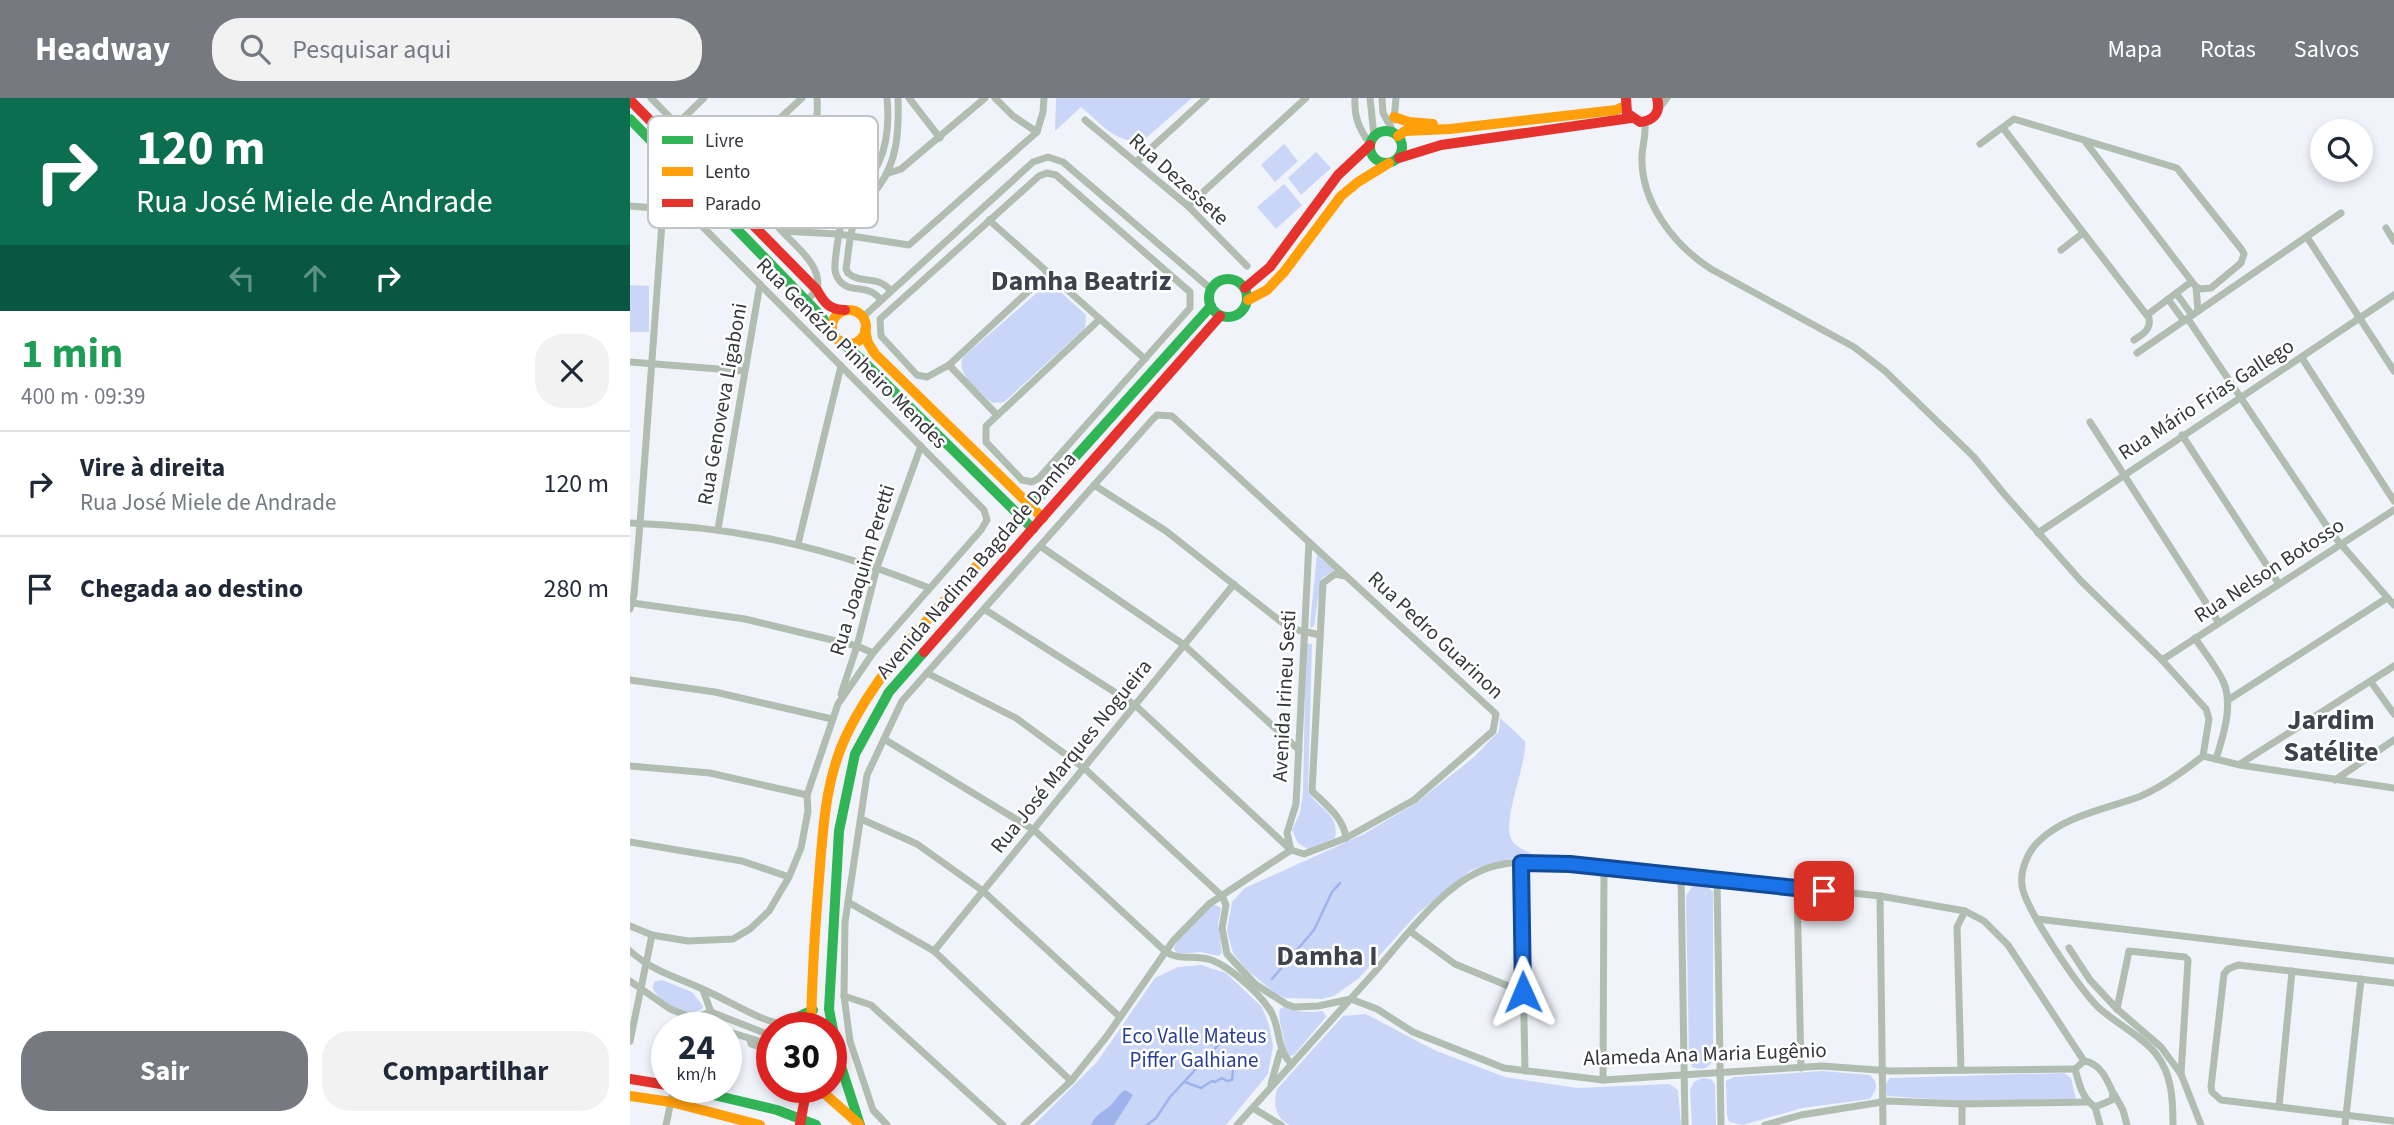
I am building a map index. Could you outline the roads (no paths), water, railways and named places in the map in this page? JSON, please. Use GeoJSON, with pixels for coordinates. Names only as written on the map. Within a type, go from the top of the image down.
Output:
{"type":"FeatureCollection","features":[{"type":"Feature","properties":{"kind":"street"},"geometry":{"type":"LineString","coordinates":[[651,98],[669,116]]}},
{"type":"Feature","properties":{"kind":"street"},"geometry":{"type":"LineString","coordinates":[[685,116],[704,98]]}},
{"type":"Feature","properties":{"kind":"street"},"geometry":{"type":"LineString","coordinates":[[783,116],[802,98]]}},
{"type":"Feature","properties":{"kind":"street"},"geometry":{"type":"LineString","coordinates":[[817,98],[818,116]]}},
{"type":"Feature","properties":{"kind":"street"},"geometry":{"type":"LineString","coordinates":[[878,163],[888,126],[887,98]]}},
{"type":"Feature","properties":{"kind":"street"},"geometry":{"type":"LineString","coordinates":[[878,185],[886,174],[897,142],[898,98]]}},
{"type":"Feature","properties":{"kind":"street"},"geometry":{"type":"LineString","coordinates":[[909,98],[940,138]]}},
{"type":"Feature","properties":{"kind":"street"},"geometry":{"type":"LineString","coordinates":[[886,174],[901,169],[985,98]]}},
{"type":"Feature","properties":{"kind":"street"},"geometry":{"type":"LineString","coordinates":[[995,98],[1013,116],[1037,132]]}},
{"type":"Feature","properties":{"kind":"street"},"geometry":{"type":"LineString","coordinates":[[782,231],[838,234],[912,244],[1037,132],[1044,98]]}},
{"type":"Feature","properties":{"kind":"street"},"geometry":{"type":"LineString","coordinates":[[1136,162],[1206,98]]}},
{"type":"Feature","properties":{"kind":"street"},"geometry":{"type":"LineString","coordinates":[[1188,206],[1306,98]]}},
{"type":"Feature","properties":{"kind":"street"},"geometry":{"type":"LineString","coordinates":[[1355,98],[1357,122],[1372,142]]}},
{"type":"Feature","properties":{"kind":"street"},"geometry":{"type":"LineString","coordinates":[[1370,98],[1373,156],[1383,163],[1389,163]]}},
{"type":"Feature","properties":{"kind":"street"},"geometry":{"type":"LineString","coordinates":[[1382,98],[1403,147],[1399,158]]}},
{"type":"Feature","properties":{"kind":"street"},"geometry":{"type":"LineString","coordinates":[[1390,117],[1396,98]]}},
{"type":"Feature","properties":{"kind":"street"},"geometry":{"type":"LineString","coordinates":[[1248,300],[1266,290],[1284,272],[1341,196],[1358,182],[1399,158],[1441,145],[1631,118],[1645,122],[1654,117],[1658,103],[1667,98]]}},
{"type":"Feature","properties":{"kind":"street"},"geometry":{"type":"LineString","coordinates":[[630,100],[648,118]]}},
{"type":"Feature","properties":{"kind":"street"},"geometry":{"type":"LineString","coordinates":[[1245,288],[1266,271],[1317,207],[1340,173],[1384,131],[1396,135],[1405,131],[1450,129],[1616,110],[1626,102],[1631,118]]}},
{"type":"Feature","properties":{"kind":"street"},"geometry":{"type":"LineString","coordinates":[[1371,121],[1390,117],[1450,129]]}},
{"type":"Feature","properties":{"kind":"street"},"geometry":{"type":"LineString","coordinates":[[630,119],[648,138]]}},
{"type":"Feature","properties":{"kind":"street"},"geometry":{"type":"LineString","coordinates":[[1980,145],[2014,119],[2084,140],[2181,170],[2244,254],[2241,263],[2211,288],[2201,289],[2194,284],[2084,140]]}},
{"type":"Feature","properties":{"kind":"street","name":"Rua Dezessete"},"geometry":{"type":"LineString","coordinates":[[1085,120],[1188,206],[1247,265]]}},
{"type":"Feature","properties":{"kind":"street"},"geometry":{"type":"LineString","coordinates":[[1645,122],[1642,156],[1644,178],[1650,197],[1675,240],[1692,257],[1711,269],[1854,347],[1885,371],[1973,456],[2081,581],[2162,660],[2206,709],[2209,719],[2203,756],[2176,777],[2140,796],[2060,826],[2037,842],[2024,863],[2022,886],[2055,949],[2096,1004],[2155,1052],[2167,1072],[2173,1101],[2173,1125]]}},
{"type":"Feature","properties":{"kind":"street"},"geometry":{"type":"LineString","coordinates":[[2003,128],[2147,315],[2149,327],[2134,340]]}},
{"type":"Feature","properties":{"kind":"street"},"geometry":{"type":"LineString","coordinates":[[863,317],[1033,162],[1048,157],[1063,162],[1211,289],[1211,306],[1220,316],[1226,318],[1238,315],[1246,306],[1248,300],[1245,288],[1240,283],[1228,279],[1211,289]]}},
{"type":"Feature","properties":{"kind":"street","name":"Avenida Nadima Bagdade Damha"},"geometry":{"type":"LineString","coordinates":[[989,220],[1039,176],[1047,173],[1056,175],[1190,292],[1192,300],[1190,307],[1145,359],[1039,478],[1032,482],[1022,480],[986,442],[986,426],[998,415]]}},
{"type":"Feature","properties":{"kind":"street"},"geometry":{"type":"LineString","coordinates":[[630,206],[648,208]]}},
{"type":"Feature","properties":{"kind":"street"},"geometry":{"type":"LineString","coordinates":[[2137,353],[2341,214]]}},
{"type":"Feature","properties":{"kind":"street"},"geometry":{"type":"LineString","coordinates":[[1048,273],[949,365],[927,377],[917,375],[881,336],[880,319],[989,220],[1145,359]]}},
{"type":"Feature","properties":{"kind":"street"},"geometry":{"type":"LineString","coordinates":[[662,228],[640,524],[631,606],[745,619],[857,646],[873,653]]}},
{"type":"Feature","properties":{"kind":"street","name":"Rua Genézio Pinheiro Mendes"},"geometry":{"type":"LineString","coordinates":[[704,228],[984,510],[987,520],[981,530],[929,589]]}},
{"type":"Feature","properties":{"kind":"street"},"geometry":{"type":"LineString","coordinates":[[735,228],[822,317],[838,339],[1033,529]]}},
{"type":"Feature","properties":{"kind":"street"},"geometry":{"type":"LineString","coordinates":[[756,228],[817,290],[827,306],[837,310],[855,311],[863,317],[869,343],[875,354],[1042,518]]}},
{"type":"Feature","properties":{"kind":"street"},"geometry":{"type":"LineString","coordinates":[[779,228],[814,267],[818,279],[817,290],[806,301]]}},
{"type":"Feature","properties":{"kind":"street"},"geometry":{"type":"LineString","coordinates":[[840,228],[834,267],[839,280],[849,288],[873,291],[881,300]]}},
{"type":"Feature","properties":{"kind":"street"},"geometry":{"type":"LineString","coordinates":[[853,228],[846,270],[855,278],[881,282],[891,291]]}},
{"type":"Feature","properties":{"kind":"street"},"geometry":{"type":"LineString","coordinates":[[2386,228],[2394,241]]}},
{"type":"Feature","properties":{"kind":"street"},"geometry":{"type":"LineString","coordinates":[[2061,250],[2083,233]]}},
{"type":"Feature","properties":{"kind":"street"},"geometry":{"type":"LineString","coordinates":[[2306,237],[2394,371]]}},
{"type":"Feature","properties":{"kind":"street"},"geometry":{"type":"LineString","coordinates":[[839,280],[848,273]]}},
{"type":"Feature","properties":{"kind":"street","name":"Rua Genoveva Ligaboni"},"geometry":{"type":"LineString","coordinates":[[718,529],[760,284]]}},
{"type":"Feature","properties":{"kind":"street"},"geometry":{"type":"LineString","coordinates":[[2147,315],[2176,293],[2194,284]]}},
{"type":"Feature","properties":{"kind":"street"},"geometry":{"type":"LineString","coordinates":[[2191,317],[2194,284]]}},
{"type":"Feature","properties":{"kind":"street"},"geometry":{"type":"LineString","coordinates":[[2176,293],[2240,398],[2340,545],[2394,605]]}},
{"type":"Feature","properties":{"kind":"street","name":"Rua Mário Frias Gallego"},"geometry":{"type":"LineString","coordinates":[[2038,533],[2394,295]]}},
{"type":"Feature","properties":{"kind":"street"},"geometry":{"type":"LineString","coordinates":[[2168,299],[2191,317]]}},
{"type":"Feature","properties":{"kind":"street","name":"Avenida Nadima Bagdade Damha"},"geometry":{"type":"LineString","coordinates":[[813,1010],[813,972],[825,808],[834,768],[846,734],[867,697],[905,647],[1211,306]]}},
{"type":"Feature","properties":{"kind":"street"},"geometry":{"type":"LineString","coordinates":[[845,310],[833,321],[833,331],[838,339],[845,343],[856,342],[864,335],[865,330]]}},
{"type":"Feature","properties":{"kind":"street","name":"Avenida Nadima Bagdade Damha"},"geometry":{"type":"LineString","coordinates":[[829,1012],[839,831],[856,754],[889,692],[1220,316]]}},
{"type":"Feature","properties":{"kind":"street"},"geometry":{"type":"LineString","coordinates":[[949,365],[998,415],[1100,319]]}},
{"type":"Feature","properties":{"kind":"street"},"geometry":{"type":"LineString","coordinates":[[2302,358],[2394,501]]}},
{"type":"Feature","properties":{"kind":"street"},"geometry":{"type":"LineString","coordinates":[[630,362],[744,371]]}},
{"type":"Feature","properties":{"kind":"street"},"geometry":{"type":"LineString","coordinates":[[798,544],[841,366]]}},
{"type":"Feature","properties":{"kind":"street"},"geometry":{"type":"LineString","coordinates":[[906,403],[916,393]]}},
{"type":"Feature","properties":{"kind":"street","name":"Rua Pedro Guarinon"},"geometry":{"type":"LineString","coordinates":[[1094,485],[1157,415],[1172,416],[1496,714],[1493,731],[1414,800],[1346,838]]}},
{"type":"Feature","properties":{"kind":"street"},"geometry":{"type":"LineString","coordinates":[[2090,422],[2219,623]]}},
{"type":"Feature","properties":{"kind":"street"},"geometry":{"type":"LineString","coordinates":[[2182,435],[2279,584]]}},
{"type":"Feature","properties":{"kind":"street"},"geometry":{"type":"LineString","coordinates":[[958,456],[969,445]]}},
{"type":"Feature","properties":{"kind":"street","name":"Rua Joaquim Peretti"},"geometry":{"type":"LineString","coordinates":[[838,704],[857,646],[877,567],[921,446]]}},
{"type":"Feature","properties":{"kind":"street"},"geometry":{"type":"LineString","coordinates":[[887,1125],[873,1110],[850,1041],[844,996],[845,922],[867,775],[902,701],[1094,485],[1166,531],[1289,628],[1320,635]]}},
{"type":"Feature","properties":{"kind":"street","name":"Rua Nelson Botosso"},"geometry":{"type":"LineString","coordinates":[[2162,660],[2394,510]]}},
{"type":"Feature","properties":{"kind":"street"},"geometry":{"type":"LineString","coordinates":[[630,523],[718,529],[798,544],[877,567],[929,589],[873,653],[838,704],[807,795],[808,811],[801,848],[789,877],[769,911],[750,929],[733,939],[688,941],[652,935],[630,926]]}},
{"type":"Feature","properties":{"kind":"street","name":"Avenida Irineu Sesti"},"geometry":{"type":"LineString","coordinates":[[1291,850],[1287,832],[1296,804],[1309,542]]}},
{"type":"Feature","properties":{"kind":"street"},"geometry":{"type":"LineString","coordinates":[[1040,546],[1184,645],[1299,750]]}},
{"type":"Feature","properties":{"kind":"street","name":"Avenida Irineu Sesti"},"geometry":{"type":"LineString","coordinates":[[1346,576],[1335,574],[1323,583],[1312,791],[1338,817],[1345,828],[1346,838]]}},
{"type":"Feature","properties":{"kind":"street","name":"Rua José Marques Nogueira"},"geometry":{"type":"LineString","coordinates":[[934,951],[1234,584]]}},
{"type":"Feature","properties":{"kind":"street"},"geometry":{"type":"LineString","coordinates":[[2228,700],[2388,598]]}},
{"type":"Feature","properties":{"kind":"street"},"geometry":{"type":"LineString","coordinates":[[984,610],[1135,705],[1291,850],[1304,854],[1346,838]]}},
{"type":"Feature","properties":{"kind":"street"},"geometry":{"type":"LineString","coordinates":[[2195,638],[2224,682],[2228,700],[2216,759]]}},
{"type":"Feature","properties":{"kind":"street"},"geometry":{"type":"LineString","coordinates":[[2240,765],[2394,666]]}},
{"type":"Feature","properties":{"kind":"street"},"geometry":{"type":"LineString","coordinates":[[927,673],[1016,718],[1084,768],[1222,896],[1226,905],[1222,928],[1227,954],[1255,984],[1294,1007],[1318,1006],[1351,999]]}},
{"type":"Feature","properties":{"kind":"street"},"geometry":{"type":"LineString","coordinates":[[630,680],[715,692],[832,719]]}},
{"type":"Feature","properties":{"kind":"street"},"geometry":{"type":"LineString","coordinates":[[2371,682],[2394,715]]}},
{"type":"Feature","properties":{"kind":"street"},"geometry":{"type":"LineString","coordinates":[[884,739],[1034,830],[1166,952],[1183,959],[1204,958],[1219,962],[1230,970],[1266,1004],[1272,1014],[1283,1055],[1292,1064]]}},
{"type":"Feature","properties":{"kind":"street"},"geometry":{"type":"LineString","coordinates":[[2335,780],[2394,740]]}},
{"type":"Feature","properties":{"kind":"street"},"geometry":{"type":"LineString","coordinates":[[2203,756],[2240,765],[2394,788]]}},
{"type":"Feature","properties":{"kind":"street"},"geometry":{"type":"LineString","coordinates":[[630,766],[710,772],[807,795]]}},
{"type":"Feature","properties":{"kind":"street"},"geometry":{"type":"LineString","coordinates":[[861,818],[917,844],[983,891],[1120,1017]]}},
{"type":"Feature","properties":{"kind":"street"},"geometry":{"type":"LineString","coordinates":[[630,842],[742,861],[789,877]]}},
{"type":"Feature","properties":{"kind":"street"},"geometry":{"type":"LineString","coordinates":[[1024,1125],[1071,1081],[1107,1036],[1174,941],[1209,904],[1291,850]]}},
{"type":"Feature","properties":{"kind":"street"},"geometry":{"type":"LineString","coordinates":[[1521,863],[1525,1071]]}},
{"type":"Feature","properties":{"kind":"street"},"geometry":{"type":"LineString","coordinates":[[1237,1125],[1430,909],[1471,876],[1487,868],[1521,863],[1604,867],[1880,896],[1965,911],[1984,921],[2008,945],[2084,1061],[2091,1062],[2098,1068],[2123,1110],[2127,1125]]}},
{"type":"Feature","properties":{"kind":"street"},"geometry":{"type":"LineString","coordinates":[[1603,1080],[1604,867]]}},
{"type":"Feature","properties":{"kind":"street"},"geometry":{"type":"LineString","coordinates":[[1681,876],[1685,1125]]}},
{"type":"Feature","properties":{"kind":"street"},"geometry":{"type":"LineString","coordinates":[[1717,880],[1721,1125]]}},
{"type":"Feature","properties":{"kind":"street"},"geometry":{"type":"LineString","coordinates":[[1797,888],[1801,1068]]}},
{"type":"Feature","properties":{"kind":"street"},"geometry":{"type":"LineString","coordinates":[[1880,896],[1883,1125]]}},
{"type":"Feature","properties":{"kind":"street"},"geometry":{"type":"LineString","coordinates":[[848,902],[934,951],[1071,1081]]}},
{"type":"Feature","properties":{"kind":"street"},"geometry":{"type":"LineString","coordinates":[[1961,1070],[1957,927],[1965,911]]}},
{"type":"Feature","properties":{"kind":"street"},"geometry":{"type":"LineString","coordinates":[[2037,919],[2394,961]]}},
{"type":"Feature","properties":{"kind":"street"},"geometry":{"type":"LineString","coordinates":[[1411,932],[1455,964],[1523,992]]}},
{"type":"Feature","properties":{"kind":"street"},"geometry":{"type":"LineString","coordinates":[[630,1041],[652,935]]}},
{"type":"Feature","properties":{"kind":"street"},"geometry":{"type":"LineString","coordinates":[[2069,948],[2090,980],[2117,1009],[2161,1047],[2181,1074],[2201,1125]]}},
{"type":"Feature","properties":{"kind":"street"},"geometry":{"type":"LineString","coordinates":[[630,951],[646,965],[756,1016]]}},
{"type":"Feature","properties":{"kind":"street"},"geometry":{"type":"LineString","coordinates":[[2117,1009],[2129,951],[2185,957],[2188,960],[2181,1074]]}},
{"type":"Feature","properties":{"kind":"street"},"geometry":{"type":"LineString","coordinates":[[2394,983],[2232,966],[2224,974],[2211,1087],[2216,1097],[2221,1100],[2394,1121]]}},
{"type":"Feature","properties":{"kind":"street"},"geometry":{"type":"LineString","coordinates":[[2278,1107],[2291,971]]}},
{"type":"Feature","properties":{"kind":"street"},"geometry":{"type":"LineString","coordinates":[[2345,1125],[2361,979]]}},
{"type":"Feature","properties":{"kind":"street"},"geometry":{"type":"LineString","coordinates":[[630,981],[641,991],[680,1012]]}},
{"type":"Feature","properties":{"kind":"street"},"geometry":{"type":"LineString","coordinates":[[703,990],[711,1012]]}},
{"type":"Feature","properties":{"kind":"street"},"geometry":{"type":"LineString","coordinates":[[844,996],[871,1005],[1003,1125]]}},
{"type":"Feature","properties":{"kind":"street","name":"Alameda Ana Maria Eugênio"},"geometry":{"type":"LineString","coordinates":[[1351,999],[1377,1009],[1413,1032],[1504,1068],[1603,1080],[1822,1066],[1882,1071],[2075,1069]]}},
{"type":"Feature","properties":{"kind":"street"},"geometry":{"type":"LineString","coordinates":[[809,1012],[813,1010]]}},
{"type":"Feature","properties":{"kind":"street"},"geometry":{"type":"LineString","coordinates":[[742,1037],[756,1039]]}},
{"type":"Feature","properties":{"kind":"street"},"geometry":{"type":"LineString","coordinates":[[750,1040],[751,1044],[756,1046]]}},
{"type":"Feature","properties":{"kind":"street"},"geometry":{"type":"LineString","coordinates":[[1270,1088],[1281,1048]]}},
{"type":"Feature","properties":{"kind":"street"},"geometry":{"type":"LineString","coordinates":[[2084,1061],[2075,1069],[2079,1086],[2087,1102],[2095,1107],[2100,1125]]}},
{"type":"Feature","properties":{"kind":"street"},"geometry":{"type":"LineString","coordinates":[[630,1079],[651,1082]]}},
{"type":"Feature","properties":{"kind":"street","name":"Avenida Nadima Bagdade Damha"},"geometry":{"type":"LineString","coordinates":[[847,1092],[860,1125]]}},
{"type":"Feature","properties":{"kind":"street"},"geometry":{"type":"LineString","coordinates":[[2095,1107],[2112,1100],[2113,1093]]}},
{"type":"Feature","properties":{"kind":"street"},"geometry":{"type":"LineString","coordinates":[[630,1096],[651,1099]]}},
{"type":"Feature","properties":{"kind":"street"},"geometry":{"type":"LineString","coordinates":[[742,1100],[800,1122],[816,1125]]}},
{"type":"Feature","properties":{"kind":"street"},"geometry":{"type":"LineString","coordinates":[[1765,1125],[1801,1115],[1883,1102],[2087,1102]]}},
{"type":"Feature","properties":{"kind":"street"},"geometry":{"type":"LineString","coordinates":[[666,1125],[671,1103]]}},
{"type":"Feature","properties":{"kind":"street"},"geometry":{"type":"LineString","coordinates":[[675,1103],[760,1125]]}},
{"type":"Feature","properties":{"kind":"street"},"geometry":{"type":"LineString","coordinates":[[800,1122],[804,1103]]}},
{"type":"Feature","properties":{"kind":"street"},"geometry":{"type":"LineString","coordinates":[[835,1103],[860,1125]]}},
{"type":"Feature","properties":{"kind":"street"},"geometry":{"type":"LineString","coordinates":[[1962,1104],[1962,1125]]}},
{"type":"Feature","properties":{"kind":"street"},"geometry":{"type":"LineString","coordinates":[[1252,1108],[1281,1125]]}},
{"type":"Feature","properties":{"kind":"street"},"geometry":{"type":"LineString","coordinates":[[1801,1115],[1802,1125]]}},
{"type":"Feature","properties":{"kind":"water"},"geometry":{"type":"Polygon","coordinates":[[[1125,1090],[1133,1095],[1114,1125],[1091,1125],[1098,1115],[1125,1090]]]}},
{"type":"Feature","properties":{"kind":"waterway"},"geometry":{"type":"LineString","coordinates":[[1272,979],[1314,930],[1332,892],[1340,883]]}},
{"type":"Feature","properties":{"kind":"waterway"},"geometry":{"type":"LineString","coordinates":[[1147,1125],[1235,1027]]}},
{"type":"Feature","properties":{"kind":"waterway"},"geometry":{"type":"LineString","coordinates":[[1185,1082],[1201,1088],[1222,1078],[1232,1080],[1233,1071]]}},
{"type":"Feature","properties":{"kind":"district","name":"Damha Beatriz"},"geometry":{"type":"Point","coordinates":[1081,280]}},
{"type":"Feature","properties":{"kind":"district","name":"Jardim Satélite"},"geometry":{"type":"Point","coordinates":[2331,735]}},
{"type":"Feature","properties":{"kind":"district","name":"Damha I"},"geometry":{"type":"Point","coordinates":[1327,955]}},
{"type":"Feature","properties":{"kind":"park label","name":"Eco Valle Mateus Piffer Galhiane"},"geometry":{"type":"Point","coordinates":[1194,1048]}}]}
